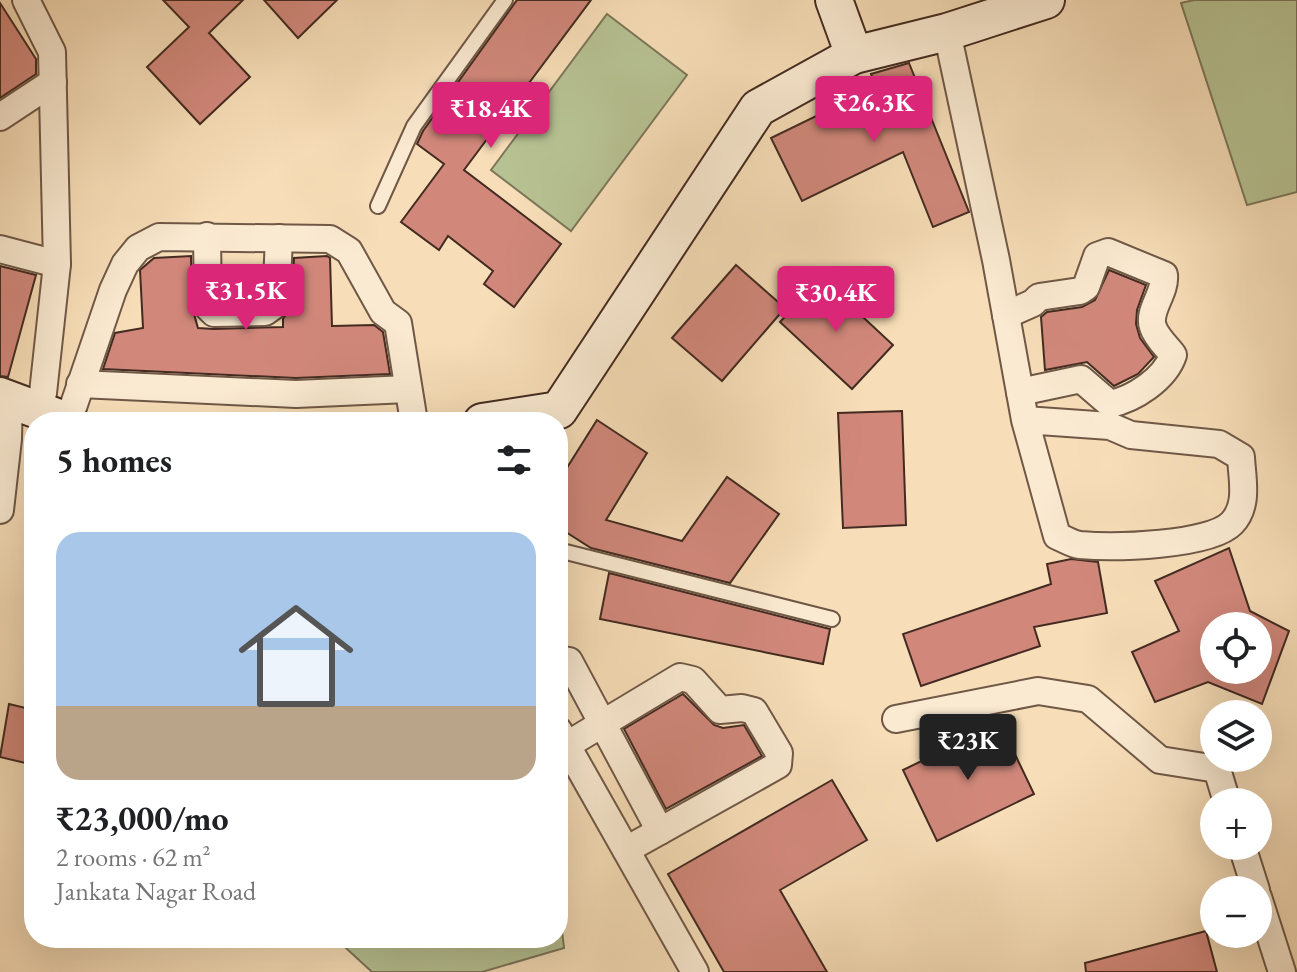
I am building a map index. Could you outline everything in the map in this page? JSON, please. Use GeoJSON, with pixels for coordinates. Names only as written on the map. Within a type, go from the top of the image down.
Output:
{"type":"FeatureCollection","features":[{"type":"Feature","properties":{"kind":"street"},"geometry":{"type":"LineString","coordinates":[[26,0],[52,52],[53,82],[57,264],[37,410]]}},
{"type":"Feature","properties":{"kind":"street"},"geometry":{"type":"LineString","coordinates":[[834,0],[854,55]]}},
{"type":"Feature","properties":{"kind":"street"},"geometry":{"type":"LineString","coordinates":[[560,412],[758,108],[854,55],[947,32],[1046,0]]}},
{"type":"Feature","properties":{"kind":"street"},"geometry":{"type":"LineString","coordinates":[[947,32],[1025,420],[1057,536],[1077,545],[1143,545],[1201,539],[1232,524],[1244,502],[1241,457],[1219,444],[1131,435],[1110,426],[1025,420]]}},
{"type":"Feature","properties":{"kind":"street"},"geometry":{"type":"LineString","coordinates":[[0,117],[53,82]]}},
{"type":"Feature","properties":{"kind":"street"},"geometry":{"type":"LineString","coordinates":[[207,236],[208,307],[214,313],[265,312],[276,304],[279,238]]}},
{"type":"Feature","properties":{"kind":"street"},"geometry":{"type":"LineString","coordinates":[[80,384],[113,290],[125,264],[138,248],[159,237],[330,239],[349,251],[383,312],[398,323],[412,412]]}},
{"type":"Feature","properties":{"kind":"street"},"geometry":{"type":"LineString","coordinates":[[0,249],[57,264]]}},
{"type":"Feature","properties":{"kind":"street"},"geometry":{"type":"LineString","coordinates":[[1006,315],[1039,297],[1080,291],[1086,287],[1097,256],[1108,252],[1164,275],[1165,286],[1151,317],[1153,328],[1173,355],[1168,369],[1127,400],[1110,404],[1081,379],[1020,392]]}},
{"type":"Feature","properties":{"kind":"street"},"geometry":{"type":"LineString","coordinates":[[37,410],[80,384],[296,394],[408,389]]}},
{"type":"Feature","properties":{"kind":"street"},"geometry":{"type":"LineString","coordinates":[[0,510],[8,439],[24,423]]}},
{"type":"Feature","properties":{"kind":"street"},"geometry":{"type":"LineString","coordinates":[[568,661],[660,831]]}},
{"type":"Feature","properties":{"kind":"street"},"geometry":{"type":"LineString","coordinates":[[568,736],[602,723],[680,677],[693,680],[720,710],[742,708],[754,711],[779,753],[778,765],[626,850]]}},
{"type":"Feature","properties":{"kind":"street"},"geometry":{"type":"LineString","coordinates":[[896,719],[1038,691],[1088,699],[1160,760],[1217,769],[1223,788]]}},
{"type":"Feature","properties":{"kind":"street"},"geometry":{"type":"LineString","coordinates":[[568,712],[590,699]]}},
{"type":"Feature","properties":{"kind":"street"},"geometry":{"type":"LineString","coordinates":[[579,769],[615,747]]}},
{"type":"Feature","properties":{"kind":"street"},"geometry":{"type":"LineString","coordinates":[[568,749],[695,972]]}},
{"type":"Feature","properties":{"kind":"street"},"geometry":{"type":"LineString","coordinates":[[1272,941],[1282,972]]}},
{"type":"Feature","properties":{"kind":"lane"},"geometry":{"type":"LineString","coordinates":[[378,206],[414,126],[505,0]]}},
{"type":"Feature","properties":{"kind":"lane"},"geometry":{"type":"LineString","coordinates":[[568,553],[832,619]]}},
{"type":"Feature","properties":{"kind":"green space"},"geometry":{"type":"Polygon","coordinates":[[[1194,0],[1297,0],[1297,192],[1247,205],[1181,3],[1194,0]]]}},
{"type":"Feature","properties":{"kind":"green space"},"geometry":{"type":"Polygon","coordinates":[[[607,14],[687,75],[571,231],[491,170],[607,14]]]}},
{"type":"Feature","properties":{"kind":"green space"},"geometry":{"type":"Polygon","coordinates":[[[346,948],[564,948],[482,972],[372,972],[346,948]]]}},
{"type":"Feature","properties":{"kind":"building"},"geometry":{"type":"Polygon","coordinates":[[[163,0],[243,0],[209,33],[250,77],[200,124],[147,67],[189,27],[163,0]]]}},
{"type":"Feature","properties":{"kind":"building"},"geometry":{"type":"Polygon","coordinates":[[[264,0],[337,0],[298,38],[264,0]]]}},
{"type":"Feature","properties":{"kind":"building"},"geometry":{"type":"Polygon","coordinates":[[[517,0],[591,0],[464,170],[561,244],[514,307],[484,284],[493,271],[448,236],[439,250],[401,222],[444,164],[417,144],[423,131],[517,0]]]}},
{"type":"Feature","properties":{"kind":"building"},"geometry":{"type":"Polygon","coordinates":[[[0,3],[36,59],[36,74],[0,98],[0,3]]]}},
{"type":"Feature","properties":{"kind":"building"},"geometry":{"type":"Polygon","coordinates":[[[909,63],[969,212],[933,227],[903,152],[802,201],[771,138],[876,87],[871,74],[909,63]]]}},
{"type":"Feature","properties":{"kind":"building"},"geometry":{"type":"Polygon","coordinates":[[[191,256],[192,307],[198,328],[214,329],[283,327],[283,319],[292,305],[294,258],[327,256],[330,258],[332,326],[374,325],[383,332],[390,374],[296,378],[103,369],[115,333],[143,328],[140,270],[154,258],[191,256]]]}},
{"type":"Feature","properties":{"kind":"building"},"geometry":{"type":"Polygon","coordinates":[[[736,265],[785,308],[722,381],[672,338],[736,265]]]}},
{"type":"Feature","properties":{"kind":"building"},"geometry":{"type":"Polygon","coordinates":[[[0,266],[36,275],[8,377],[0,376],[0,266]]]}},
{"type":"Feature","properties":{"kind":"building"},"geometry":{"type":"Polygon","coordinates":[[[1109,270],[1146,285],[1137,310],[1136,324],[1140,338],[1154,357],[1138,374],[1114,386],[1087,362],[1045,370],[1041,317],[1047,312],[1082,307],[1095,300],[1109,270]]]}},
{"type":"Feature","properties":{"kind":"building"},"geometry":{"type":"Polygon","coordinates":[[[821,278],[893,345],[852,389],[780,322],[821,278]]]}},
{"type":"Feature","properties":{"kind":"building"},"geometry":{"type":"Polygon","coordinates":[[[902,411],[906,525],[843,528],[838,413],[902,411]]]}},
{"type":"Feature","properties":{"kind":"building"},"geometry":{"type":"Polygon","coordinates":[[[597,420],[647,453],[606,520],[682,541],[727,477],[779,514],[730,583],[591,548],[568,533],[568,466],[597,420]]]}},
{"type":"Feature","properties":{"kind":"building"},"geometry":{"type":"Polygon","coordinates":[[[1229,548],[1252,612],[1200,612],[1200,684],[1203,684],[1155,702],[1132,652],[1179,631],[1155,581],[1229,548]]]}},
{"type":"Feature","properties":{"kind":"building"},"geometry":{"type":"Polygon","coordinates":[[[1071,559],[1098,562],[1107,613],[1034,627],[1040,646],[921,686],[903,634],[1051,584],[1047,564],[1071,559]]]}},
{"type":"Feature","properties":{"kind":"building"},"geometry":{"type":"Polygon","coordinates":[[[609,573],[830,629],[823,664],[600,619],[609,573]]]}},
{"type":"Feature","properties":{"kind":"building"},"geometry":{"type":"Polygon","coordinates":[[[1272,622],[1289,631],[1272,677],[1272,622]]]}},
{"type":"Feature","properties":{"kind":"building"},"geometry":{"type":"Polygon","coordinates":[[[1213,684],[1269,684],[1263,700],[1252,700],[1213,684]]]}},
{"type":"Feature","properties":{"kind":"building"},"geometry":{"type":"Polygon","coordinates":[[[683,694],[714,725],[723,728],[744,725],[762,756],[666,809],[624,729],[683,694]]]}},
{"type":"Feature","properties":{"kind":"building"},"geometry":{"type":"Polygon","coordinates":[[[9,704],[24,708],[24,763],[0,757],[9,704]]]}},
{"type":"Feature","properties":{"kind":"building"},"geometry":{"type":"Polygon","coordinates":[[[1000,723],[1034,794],[937,841],[903,770],[1000,723]]]}},
{"type":"Feature","properties":{"kind":"building"},"geometry":{"type":"Polygon","coordinates":[[[832,780],[867,840],[780,890],[827,972],[724,972],[668,874],[832,780]]]}},
{"type":"Feature","properties":{"kind":"building"},"geometry":{"type":"Polygon","coordinates":[[[1200,933],[1200,948],[1211,948],[1217,972],[1086,972],[1085,963],[1200,933]]]}}]}
